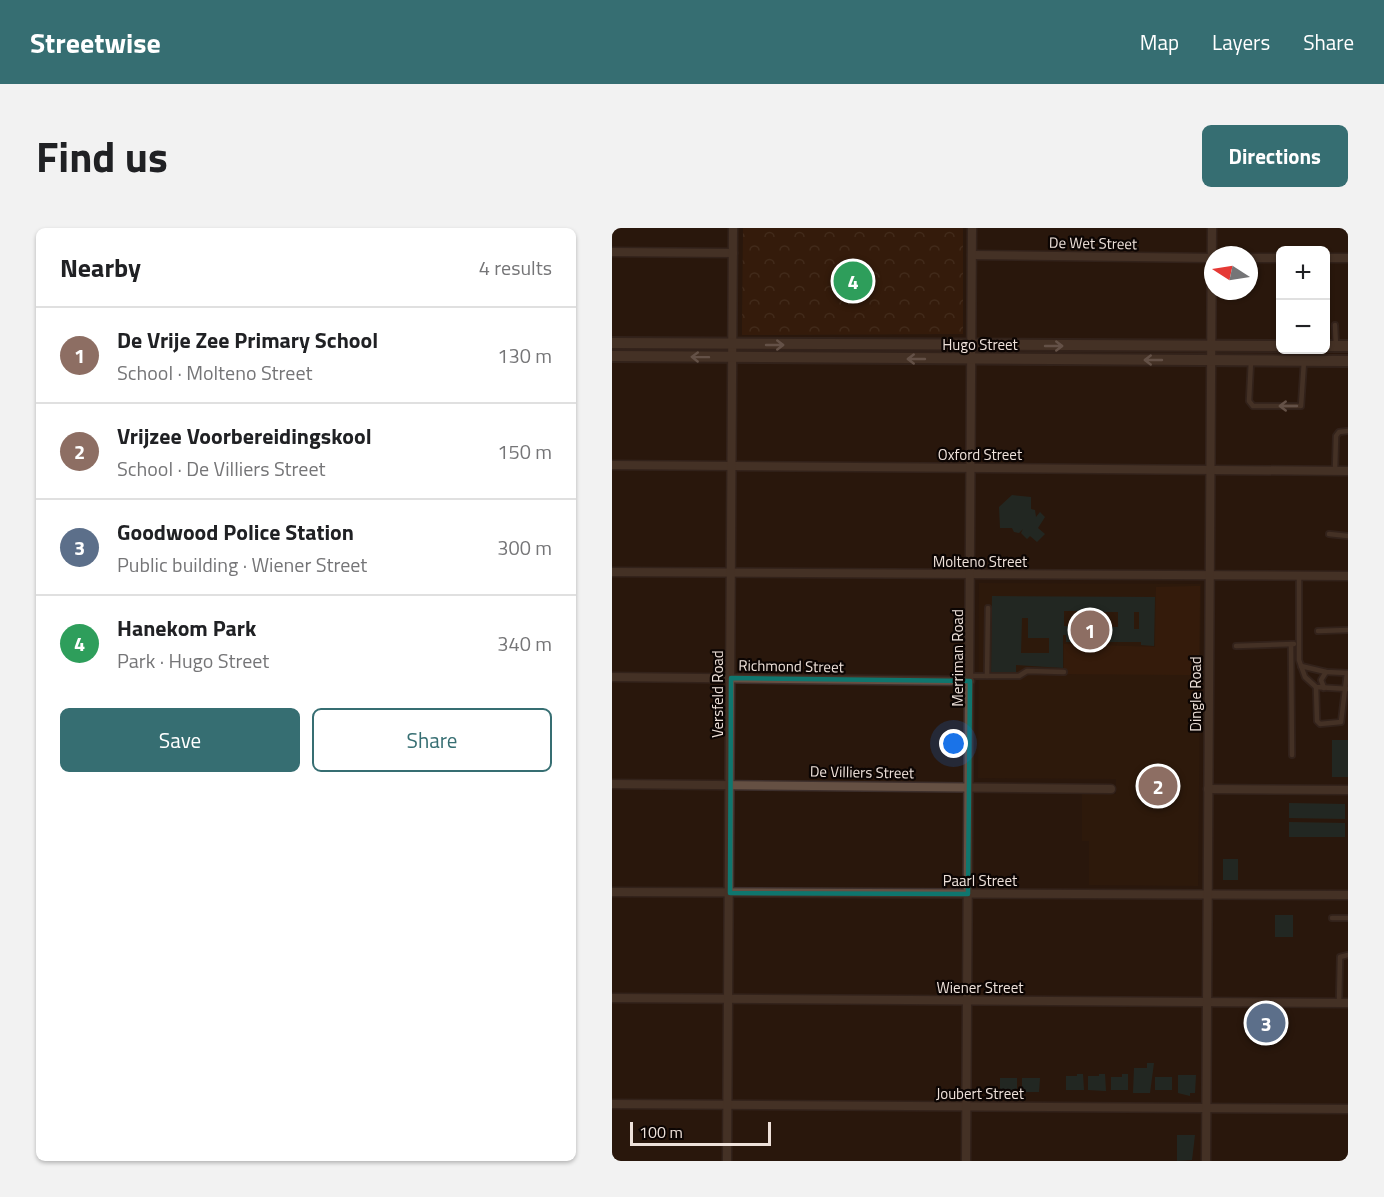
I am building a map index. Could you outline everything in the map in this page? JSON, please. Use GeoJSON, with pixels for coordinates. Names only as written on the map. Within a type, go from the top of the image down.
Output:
{"type":"FeatureCollection","features":[{"type":"Feature","properties":{"kind":"street","name":"Versfeld Road"},"geometry":{"type":"LineString","coordinates":[[727,1161],[733,228]]}},
{"type":"Feature","properties":{"kind":"street","name":"Merriman Road"},"geometry":{"type":"LineString","coordinates":[[966,1161],[972,228]]}},
{"type":"Feature","properties":{"kind":"street","name":"Dingle Road"},"geometry":{"type":"LineString","coordinates":[[1212,228],[1212,246]]}},
{"type":"Feature","properties":{"kind":"street"},"geometry":{"type":"LineString","coordinates":[[612,252],[733,253]]}},
{"type":"Feature","properties":{"kind":"street","name":"De Wet Street"},"geometry":{"type":"LineString","coordinates":[[972,255],[1204,258]]}},
{"type":"Feature","properties":{"kind":"street"},"geometry":{"type":"LineString","coordinates":[[1258,258],[1276,258]]}},
{"type":"Feature","properties":{"kind":"street"},"geometry":{"type":"LineString","coordinates":[[1330,258],[1348,258]]}},
{"type":"Feature","properties":{"kind":"street","name":"Dingle Road"},"geometry":{"type":"LineString","coordinates":[[1206,1161],[1212,300]]}},
{"type":"Feature","properties":{"kind":"street","name":"Hugo Street"},"geometry":{"type":"LineString","coordinates":[[612,343],[1276,346]]}},
{"type":"Feature","properties":{"kind":"street"},"geometry":{"type":"LineString","coordinates":[[642,343],[642,356]]}},
{"type":"Feature","properties":{"kind":"street"},"geometry":{"type":"LineString","coordinates":[[1330,346],[1348,346]]}},
{"type":"Feature","properties":{"kind":"street","name":"Hugo Street"},"geometry":{"type":"LineString","coordinates":[[612,356],[1348,362]]}},
{"type":"Feature","properties":{"kind":"street","name":"Oxford Street"},"geometry":{"type":"LineString","coordinates":[[612,465],[1348,471]]}},
{"type":"Feature","properties":{"kind":"street","name":"Molteno Street"},"geometry":{"type":"LineString","coordinates":[[612,572],[1348,576]]}},
{"type":"Feature","properties":{"kind":"street","name":"Richmond Street"},"geometry":{"type":"LineString","coordinates":[[612,677],[970,678]]}},
{"type":"Feature","properties":{"kind":"street","name":"De Villiers Street"},"geometry":{"type":"LineString","coordinates":[[612,784],[1111,789]]}},
{"type":"Feature","properties":{"kind":"street"},"geometry":{"type":"LineString","coordinates":[[1208,789],[1348,790]]}},
{"type":"Feature","properties":{"kind":"street","name":"Paarl Street"},"geometry":{"type":"LineString","coordinates":[[612,892],[1348,896]]}},
{"type":"Feature","properties":{"kind":"street","name":"Wiener Street"},"geometry":{"type":"LineString","coordinates":[[612,998],[1343,1003]]}},
{"type":"Feature","properties":{"kind":"street","name":"Joubert Street"},"geometry":{"type":"LineString","coordinates":[[612,1104],[1348,1109]]}},
{"type":"Feature","properties":{"kind":"lane"},"geometry":{"type":"LineString","coordinates":[[1330,346],[1335,325]]}},
{"type":"Feature","properties":{"kind":"lane"},"geometry":{"type":"LineString","coordinates":[[1251,361],[1249,401],[1257,406],[1301,406],[1304,362]]}},
{"type":"Feature","properties":{"kind":"lane"},"geometry":{"type":"LineString","coordinates":[[1335,471],[1336,436],[1342,431],[1348,431]]}},
{"type":"Feature","properties":{"kind":"lane"},"geometry":{"type":"LineString","coordinates":[[1329,534],[1348,536]]}},
{"type":"Feature","properties":{"kind":"lane"},"geometry":{"type":"LineString","coordinates":[[1299,575],[1299,644],[1301,666],[1305,677],[1316,687],[1347,688]]}},
{"type":"Feature","properties":{"kind":"lane"},"geometry":{"type":"LineString","coordinates":[[987,676],[988,608]]}},
{"type":"Feature","properties":{"kind":"lane"},"geometry":{"type":"LineString","coordinates":[[1318,631],[1348,630]]}},
{"type":"Feature","properties":{"kind":"lane"},"geometry":{"type":"LineString","coordinates":[[1292,644],[1292,755]]}},
{"type":"Feature","properties":{"kind":"lane"},"geometry":{"type":"LineString","coordinates":[[1236,646],[1299,644]]}},
{"type":"Feature","properties":{"kind":"lane"},"geometry":{"type":"LineString","coordinates":[[1301,666],[1326,672],[1347,673],[1343,720],[1338,723],[1320,724],[1316,718],[1316,687]]}},
{"type":"Feature","properties":{"kind":"lane"},"geometry":{"type":"LineString","coordinates":[[970,678],[1019,676],[1027,671],[1064,672]]}},
{"type":"Feature","properties":{"kind":"lane"},"geometry":{"type":"LineString","coordinates":[[1324,688],[1321,680],[1326,672]]}},
{"type":"Feature","properties":{"kind":"lane"},"geometry":{"type":"LineString","coordinates":[[1332,918],[1348,918]]}},
{"type":"Feature","properties":{"kind":"lane"},"geometry":{"type":"LineString","coordinates":[[1343,1003],[1340,957],[1348,955]]}},
{"type":"Feature","properties":{"kind":"highlighted area"},"geometry":{"type":"Polygon","coordinates":[[[731,678],[970,681],[968,894],[730,893],[731,678]]]}},
{"type":"Feature","properties":{"kind":"shaded area"},"geometry":{"type":"Polygon","coordinates":[[[979,583],[1201,584],[1198,886],[1089,885],[1089,841],[1082,841],[1082,794],[1116,794],[1116,779],[978,778],[979,583]]]}},
{"type":"Feature","properties":{"kind":"green space"},"geometry":{"type":"Polygon","coordinates":[[[743,228],[963,228],[963,334],[742,335],[743,228]]]}},
{"type":"Feature","properties":{"kind":"green space"},"geometry":{"type":"Polygon","coordinates":[[[1200,586],[1199,675],[1064,674],[1064,644],[1155,647],[1156,587],[1200,586]]]}},
{"type":"Feature","properties":{"kind":"building"},"geometry":{"type":"Polygon","coordinates":[[[1012,495],[1031,497],[1031,509],[1035,510],[1036,517],[1040,512],[1045,517],[1038,528],[1045,534],[1037,542],[1030,536],[1027,539],[1021,533],[1023,529],[1019,533],[1014,532],[1012,528],[1000,528],[999,507],[1012,495]]]}},
{"type":"Feature","properties":{"kind":"building"},"geometry":{"type":"Polygon","coordinates":[[[992,596],[1155,597],[1154,646],[1141,645],[1141,642],[1066,642],[1066,635],[1063,635],[1063,668],[1016,665],[1016,672],[991,672],[992,596]],[[1064,611],[1064,626],[1083,627],[1083,611],[1064,611]],[[1099,612],[1099,627],[1118,627],[1118,612],[1099,612]],[[1134,612],[1134,629],[1139,629],[1139,612],[1134,612]],[[1022,618],[1021,653],[1049,653],[1049,638],[1028,638],[1028,618],[1022,618]]]}},
{"type":"Feature","properties":{"kind":"building"},"geometry":{"type":"Polygon","coordinates":[[[1332,740],[1348,740],[1348,777],[1332,777],[1332,740]]]}},
{"type":"Feature","properties":{"kind":"building"},"geometry":{"type":"Polygon","coordinates":[[[1289,803],[1345,804],[1345,819],[1289,818],[1289,803]]]}},
{"type":"Feature","properties":{"kind":"building"},"geometry":{"type":"Polygon","coordinates":[[[1289,822],[1345,823],[1345,837],[1289,837],[1289,822]]]}},
{"type":"Feature","properties":{"kind":"building"},"geometry":{"type":"Polygon","coordinates":[[[1223,859],[1238,859],[1238,880],[1223,880],[1223,859]]]}},
{"type":"Feature","properties":{"kind":"building"},"geometry":{"type":"Polygon","coordinates":[[[1275,915],[1293,915],[1293,937],[1275,937],[1275,915]]]}},
{"type":"Feature","properties":{"kind":"building"},"geometry":{"type":"Polygon","coordinates":[[[1252,1014],[1280,1015],[1279,1042],[1263,1042],[1263,1030],[1251,1030],[1252,1014]]]}},
{"type":"Feature","properties":{"kind":"building"},"geometry":{"type":"Polygon","coordinates":[[[1147,1063],[1154,1063],[1150,1093],[1133,1093],[1134,1068],[1147,1068],[1147,1063]]]}},
{"type":"Feature","properties":{"kind":"building"},"geometry":{"type":"Polygon","coordinates":[[[1077,1074],[1083,1074],[1084,1090],[1066,1090],[1066,1076],[1077,1076],[1077,1074]]]}},
{"type":"Feature","properties":{"kind":"building"},"geometry":{"type":"Polygon","coordinates":[[[1099,1074],[1105,1074],[1106,1091],[1088,1090],[1088,1076],[1099,1076],[1099,1074]]]}},
{"type":"Feature","properties":{"kind":"building"},"geometry":{"type":"Polygon","coordinates":[[[1122,1074],[1128,1074],[1128,1090],[1111,1090],[1111,1077],[1122,1077],[1122,1074]]]}},
{"type":"Feature","properties":{"kind":"building"},"geometry":{"type":"Polygon","coordinates":[[[1178,1075],[1196,1075],[1195,1093],[1190,1093],[1190,1096],[1178,1093],[1178,1075]]]}},
{"type":"Feature","properties":{"kind":"building"},"geometry":{"type":"Polygon","coordinates":[[[1155,1077],[1172,1077],[1172,1090],[1155,1090],[1155,1077]]]}},
{"type":"Feature","properties":{"kind":"building"},"geometry":{"type":"Polygon","coordinates":[[[1000,1078],[1017,1078],[1017,1092],[1000,1092],[1000,1078]]]}},
{"type":"Feature","properties":{"kind":"building"},"geometry":{"type":"Polygon","coordinates":[[[1022,1078],[1040,1078],[1039,1092],[1022,1092],[1022,1078]]]}},
{"type":"Feature","properties":{"kind":"building"},"geometry":{"type":"Polygon","coordinates":[[[1177,1135],[1195,1135],[1192,1160],[1177,1161],[1177,1135]]]}},
{"type":"Feature","properties":{"kind":"place","name":"Hanekom Park"},"geometry":{"type":"Point","coordinates":[853,281]}},
{"type":"Feature","properties":{"kind":"place","name":"De Vrije Zee Primary School"},"geometry":{"type":"Point","coordinates":[1090,630]}},
{"type":"Feature","properties":{"kind":"place","name":"Vrijzee Voorbereidingskool"},"geometry":{"type":"Point","coordinates":[1158,786]}},
{"type":"Feature","properties":{"kind":"place","name":"Goodwood Police Station"},"geometry":{"type":"Point","coordinates":[1266,1023]}}]}
